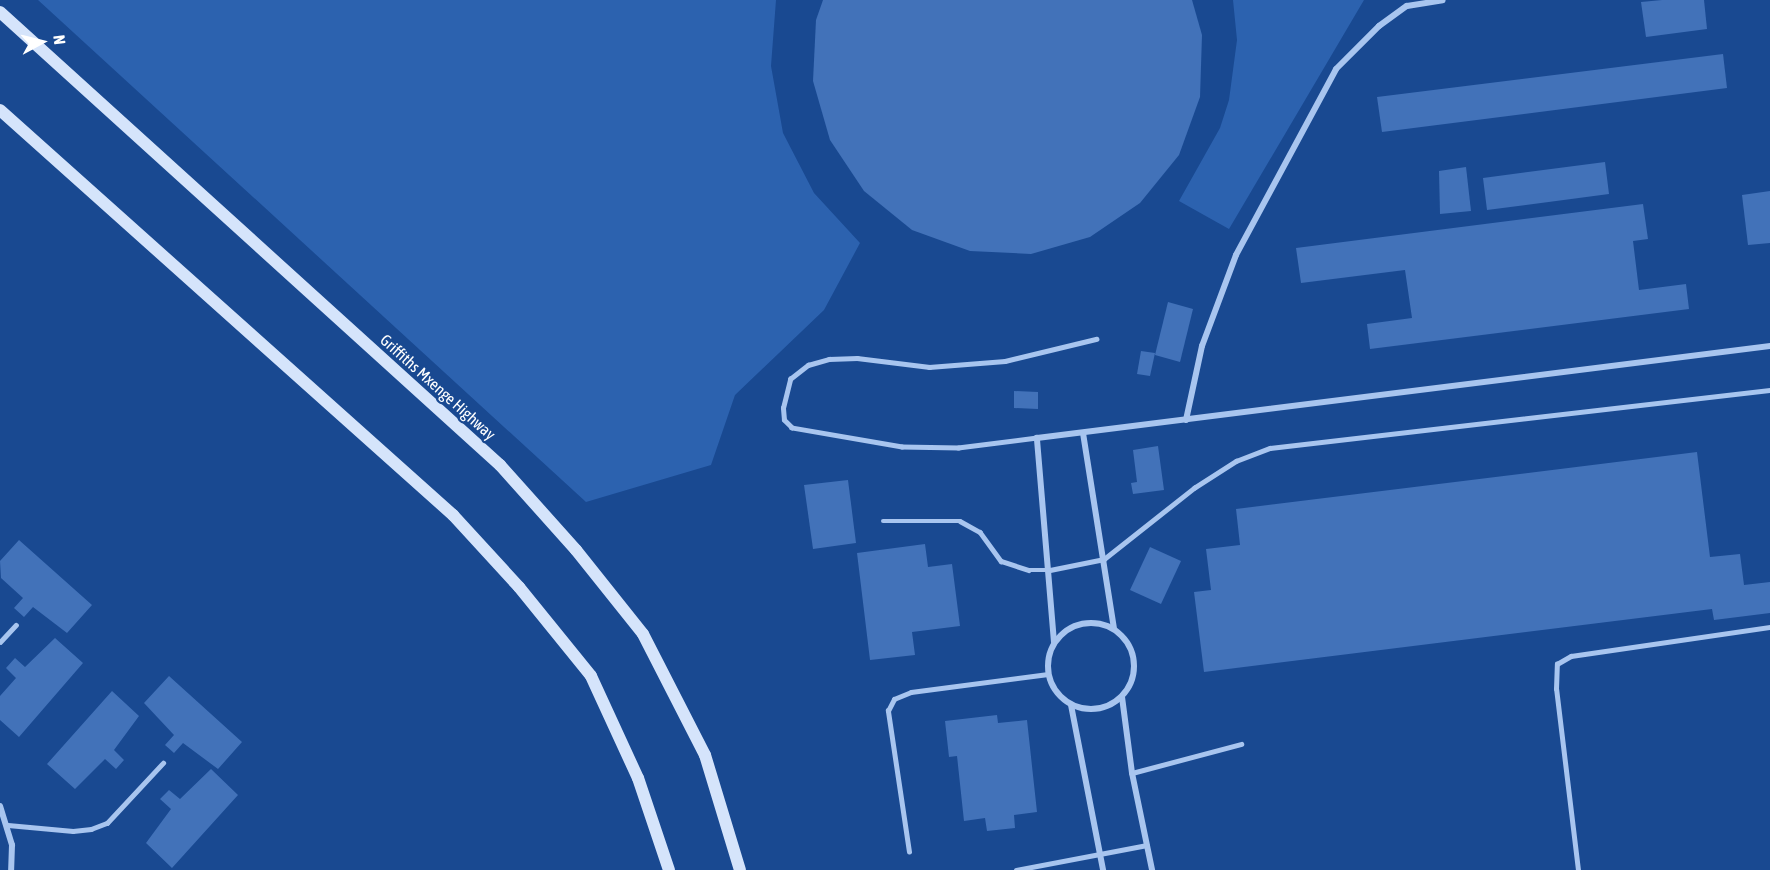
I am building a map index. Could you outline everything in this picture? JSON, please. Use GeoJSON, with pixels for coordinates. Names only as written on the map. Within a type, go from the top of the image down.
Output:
{"type":"FeatureCollection","features":[{"type":"Feature","properties":{"kind":"street"},"geometry":{"type":"LineString","coordinates":[[1185,420],[1202,346],[1236,255],[1336,69],[1378,26],[1407,6],[1443,0]]}},
{"type":"Feature","properties":{"kind":"street","name":"Griffiths Mxenge Highway"},"geometry":{"type":"LineString","coordinates":[[0,12],[500,465],[576,550],[643,634],[700,745],[740,870]]}},
{"type":"Feature","properties":{"kind":"street"},"geometry":{"type":"LineString","coordinates":[[0,110],[453,514],[519,587],[591,675],[638,778],[669,870]]}},
{"type":"Feature","properties":{"kind":"street"},"geometry":{"type":"LineString","coordinates":[[1054,642],[1071,627],[1092,622],[1114,628],[1128,642],[1135,661],[1132,681],[1122,697],[1107,707],[1089,710],[1071,705],[1056,693],[1048,674],[1048,658],[1054,642],[1050,570],[1036,438],[1770,346]]}},
{"type":"Feature","properties":{"kind":"street"},"geometry":{"type":"LineString","coordinates":[[1083,433],[1114,628]]}},
{"type":"Feature","properties":{"kind":"street"},"geometry":{"type":"LineString","coordinates":[[1122,697],[1132,773],[1152,870]]}},
{"type":"Feature","properties":{"kind":"street"},"geometry":{"type":"LineString","coordinates":[[1071,705],[1103,870]]}},
{"type":"Feature","properties":{"kind":"street"},"geometry":{"type":"LineString","coordinates":[[0,806],[8,825],[11,870]]}},
{"type":"Feature","properties":{"kind":"lane"},"geometry":{"type":"LineString","coordinates":[[1036,438],[959,448],[902,447],[792,428],[784,420],[783,408],[790,379],[808,365],[829,359],[857,358],[929,367],[994,362],[1096,339]]}},
{"type":"Feature","properties":{"kind":"lane"},"geometry":{"type":"LineString","coordinates":[[883,522],[960,520],[981,532],[1000,561],[1029,570],[1050,570],[1104,559],[1194,488],[1236,461],[1270,448],[1770,390]]}},
{"type":"Feature","properties":{"kind":"lane"},"geometry":{"type":"LineString","coordinates":[[0,642],[16,625]]}},
{"type":"Feature","properties":{"kind":"lane"},"geometry":{"type":"LineString","coordinates":[[1578,870],[1558,707],[1555,671],[1557,664],[1571,656],[1770,627]]}},
{"type":"Feature","properties":{"kind":"lane"},"geometry":{"type":"LineString","coordinates":[[909,852],[888,711],[894,699],[911,692],[1048,674]]}},
{"type":"Feature","properties":{"kind":"lane"},"geometry":{"type":"LineString","coordinates":[[1132,773],[1241,744]]}},
{"type":"Feature","properties":{"kind":"lane"},"geometry":{"type":"LineString","coordinates":[[8,825],[72,831],[91,829],[107,823],[163,763]]}},
{"type":"Feature","properties":{"kind":"lane"},"geometry":{"type":"LineString","coordinates":[[1016,870],[1101,856],[1147,844]]}},
{"type":"Feature","properties":{"kind":"shaded area"},"geometry":{"type":"Polygon","coordinates":[[[38,0],[776,0],[771,66],[783,133],[814,193],[860,243],[824,310],[735,395],[711,465],[586,502],[38,0]]]}},
{"type":"Feature","properties":{"kind":"shaded area"},"geometry":{"type":"Polygon","coordinates":[[[1233,0],[1364,0],[1229,229],[1179,201],[1220,128],[1229,100],[1237,40],[1233,0]]]}},
{"type":"Feature","properties":{"kind":"building"},"geometry":{"type":"Polygon","coordinates":[[[823,0],[1192,0],[1202,35],[1200,97],[1179,155],[1140,203],[1090,237],[1031,254],[970,251],[912,230],[864,191],[830,140],[813,81],[816,20],[823,0]]]}},
{"type":"Feature","properties":{"kind":"building"},"geometry":{"type":"Polygon","coordinates":[[[1704,0],[1707,29],[1646,37],[1641,2],[1704,0]]]}},
{"type":"Feature","properties":{"kind":"building"},"geometry":{"type":"Polygon","coordinates":[[[1723,54],[1727,88],[1382,132],[1377,97],[1723,54]]]}},
{"type":"Feature","properties":{"kind":"building"},"geometry":{"type":"Polygon","coordinates":[[[1605,162],[1609,194],[1487,210],[1483,178],[1605,162]]]}},
{"type":"Feature","properties":{"kind":"building"},"geometry":{"type":"Polygon","coordinates":[[[1466,167],[1471,211],[1440,214],[1439,171],[1466,167]]]}},
{"type":"Feature","properties":{"kind":"building"},"geometry":{"type":"Polygon","coordinates":[[[1770,191],[1770,243],[1748,245],[1742,195],[1770,191]]]}},
{"type":"Feature","properties":{"kind":"building"},"geometry":{"type":"Polygon","coordinates":[[[1643,204],[1648,239],[1633,241],[1639,290],[1686,284],[1689,309],[1370,349],[1367,324],[1412,318],[1405,270],[1301,283],[1296,248],[1643,204]]]}},
{"type":"Feature","properties":{"kind":"building"},"geometry":{"type":"Polygon","coordinates":[[[1168,302],[1193,309],[1180,362],[1155,355],[1168,302]]]}},
{"type":"Feature","properties":{"kind":"building"},"geometry":{"type":"Polygon","coordinates":[[[1141,351],[1155,353],[1150,376],[1137,374],[1141,351]]]}},
{"type":"Feature","properties":{"kind":"building"},"geometry":{"type":"Polygon","coordinates":[[[1014,391],[1038,392],[1038,409],[1014,408],[1014,391]]]}},
{"type":"Feature","properties":{"kind":"building"},"geometry":{"type":"Polygon","coordinates":[[[1158,446],[1164,490],[1133,494],[1131,483],[1137,482],[1133,450],[1158,446]]]}},
{"type":"Feature","properties":{"kind":"building"},"geometry":{"type":"Polygon","coordinates":[[[1697,452],[1710,557],[1740,554],[1744,585],[1770,582],[1770,613],[1714,620],[1712,609],[1204,672],[1194,592],[1211,590],[1206,549],[1240,545],[1236,509],[1697,452]]]}},
{"type":"Feature","properties":{"kind":"building"},"geometry":{"type":"Polygon","coordinates":[[[848,480],[856,543],[813,549],[804,485],[848,480]]]}},
{"type":"Feature","properties":{"kind":"building"},"geometry":{"type":"Polygon","coordinates":[[[19,540],[92,605],[67,633],[33,607],[24,617],[14,608],[23,598],[1,578],[0,561],[19,540]]]}},
{"type":"Feature","properties":{"kind":"building"},"geometry":{"type":"Polygon","coordinates":[[[925,544],[928,567],[952,564],[960,626],[912,632],[915,655],[870,660],[857,553],[925,544]]]}},
{"type":"Feature","properties":{"kind":"building"},"geometry":{"type":"Polygon","coordinates":[[[1150,547],[1181,561],[1161,604],[1130,590],[1150,547]]]}},
{"type":"Feature","properties":{"kind":"building"},"geometry":{"type":"Polygon","coordinates":[[[55,638],[83,663],[19,737],[0,720],[0,696],[16,678],[6,668],[15,658],[25,667],[55,638]]]}},
{"type":"Feature","properties":{"kind":"building"},"geometry":{"type":"Polygon","coordinates":[[[169,676],[242,742],[218,769],[183,743],[174,753],[165,745],[174,735],[144,703],[169,676]]]}},
{"type":"Feature","properties":{"kind":"building"},"geometry":{"type":"Polygon","coordinates":[[[112,691],[139,716],[114,750],[124,760],[116,769],[105,759],[75,789],[47,764],[112,691]]]}},
{"type":"Feature","properties":{"kind":"building"},"geometry":{"type":"Polygon","coordinates":[[[997,715],[998,723],[1027,720],[1037,812],[1014,815],[1015,828],[987,831],[985,818],[964,821],[957,756],[949,757],[945,721],[997,715]]]}},
{"type":"Feature","properties":{"kind":"building"},"geometry":{"type":"Polygon","coordinates":[[[211,769],[238,795],[172,868],[146,843],[171,809],[160,799],[169,790],[180,799],[211,769]]]}}]}
